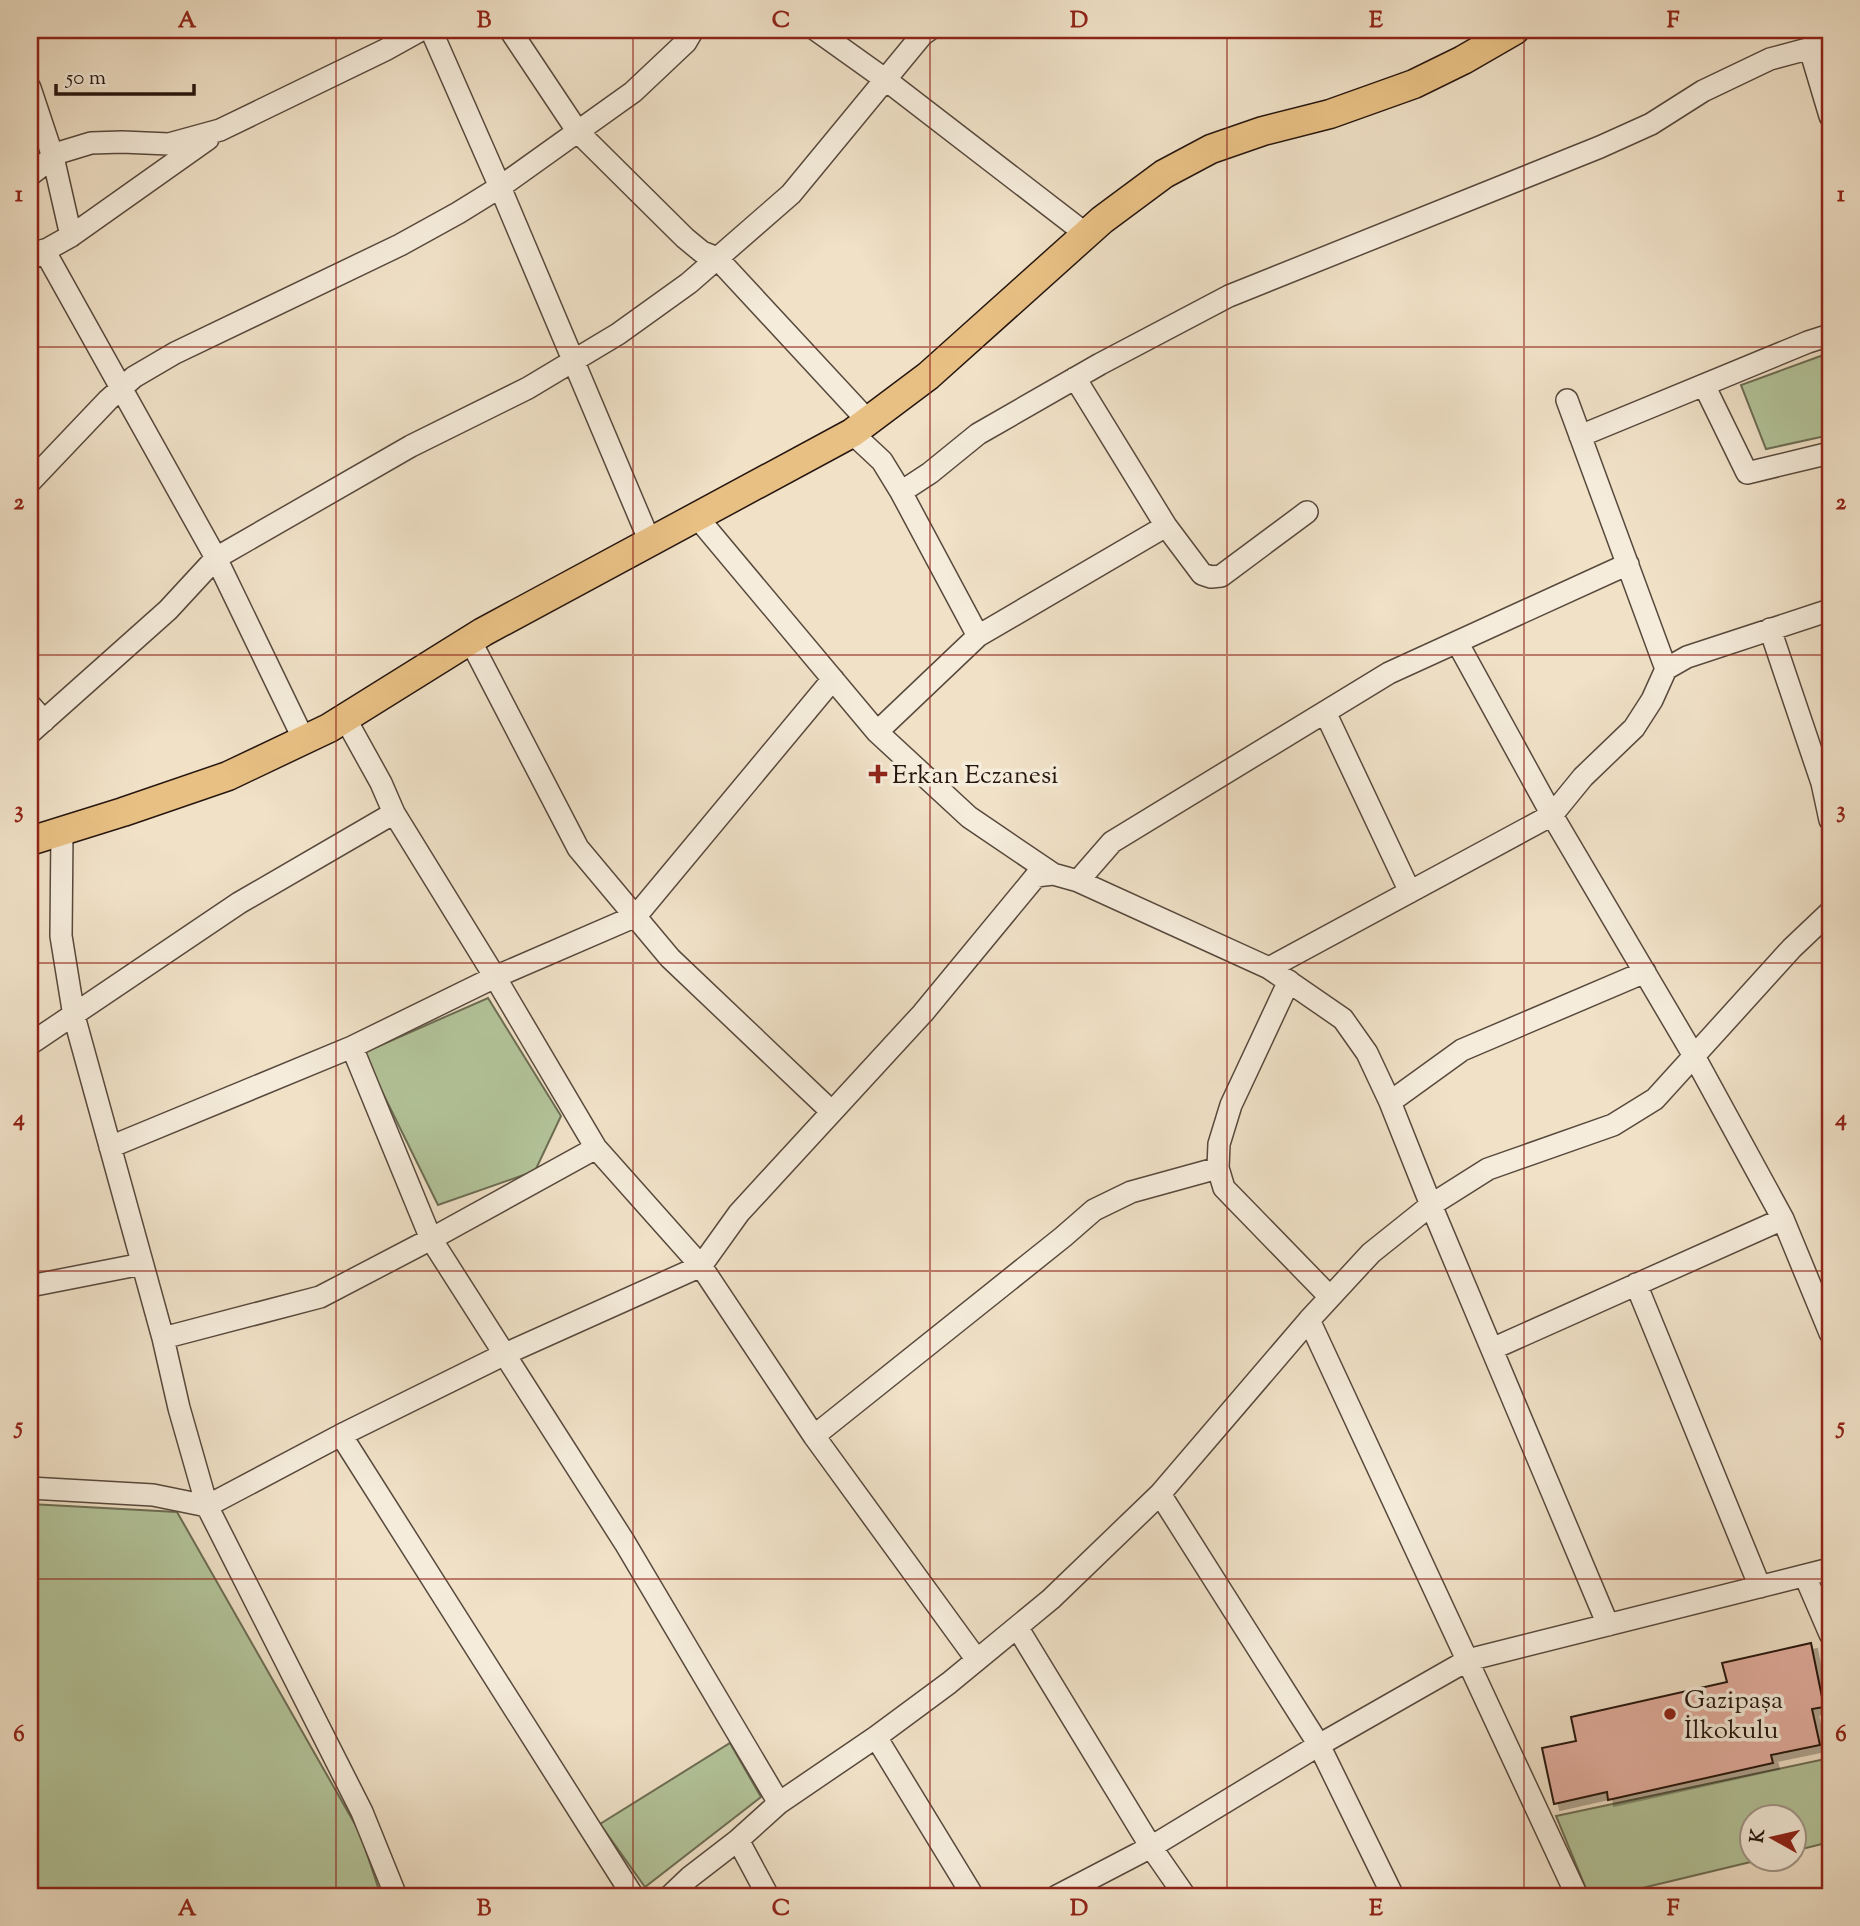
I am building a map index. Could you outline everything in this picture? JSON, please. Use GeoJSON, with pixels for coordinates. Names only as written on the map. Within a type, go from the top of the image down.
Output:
{"type":"FeatureCollection","features":[{"type":"Feature","properties":{"kind":"main road"},"geometry":{"type":"LineString","coordinates":[[30,841],[228,776],[329,728],[470,640],[860,427],[928,376],[1086,234],[1164,174],[1211,149],[1263,131],[1330,114],[1414,84],[1515,30]]}},
{"type":"Feature","properties":{"kind":"street"},"geometry":{"type":"LineString","coordinates":[[304,740],[216,558],[121,388],[37,255],[71,236],[220,130],[421,30]]}},
{"type":"Feature","properties":{"kind":"street"},"geometry":{"type":"LineString","coordinates":[[431,30],[650,542]]}},
{"type":"Feature","properties":{"kind":"street"},"geometry":{"type":"LineString","coordinates":[[510,30],[578,132],[685,238],[702,252],[717,258],[860,427],[901,492],[978,636]]}},
{"type":"Feature","properties":{"kind":"street"},"geometry":{"type":"LineString","coordinates":[[30,482],[107,400],[134,377],[175,353],[400,246],[500,187],[633,92],[686,41],[693,30]]}},
{"type":"Feature","properties":{"kind":"street"},"geometry":{"type":"LineString","coordinates":[[816,30],[886,80],[1086,234]]}},
{"type":"Feature","properties":{"kind":"street"},"geometry":{"type":"LineString","coordinates":[[34,720],[168,610],[216,558],[411,446],[528,388],[618,334],[689,283],[791,194],[922,35],[929,30]]}},
{"type":"Feature","properties":{"kind":"street"},"geometry":{"type":"LineString","coordinates":[[901,492],[930,473],[978,434],[1075,378],[1229,296],[1600,147],[1651,124],[1703,91],[1770,59],[1820,46],[1830,116]]}},
{"type":"Feature","properties":{"kind":"street"},"geometry":{"type":"LineString","coordinates":[[30,88],[53,157],[71,236]]}},
{"type":"Feature","properties":{"kind":"street"},"geometry":{"type":"LineString","coordinates":[[30,174],[58,153],[91,143],[169,144],[220,130]]}},
{"type":"Feature","properties":{"kind":"street"},"geometry":{"type":"LineString","coordinates":[[1580,436],[1830,335]]}},
{"type":"Feature","properties":{"kind":"street"},"geometry":{"type":"LineString","coordinates":[[1075,378],[1166,526],[1202,574],[1221,576],[1307,512]]}},
{"type":"Feature","properties":{"kind":"street"},"geometry":{"type":"LineString","coordinates":[[1704,384],[1748,473],[1830,453]]}},
{"type":"Feature","properties":{"kind":"street"},"geometry":{"type":"LineString","coordinates":[[1567,400],[1666,669]]}},
{"type":"Feature","properties":{"kind":"street"},"geometry":{"type":"LineString","coordinates":[[697,517],[877,732],[969,817],[1052,874],[1078,881],[1269,968],[1343,1019],[1367,1053],[1390,1102],[1608,1625]]}},
{"type":"Feature","properties":{"kind":"street"},"geometry":{"type":"LineString","coordinates":[[877,732],[978,636],[1166,526]]}},
{"type":"Feature","properties":{"kind":"street"},"geometry":{"type":"LineString","coordinates":[[1078,881],[1112,842],[1388,673],[1628,564]]}},
{"type":"Feature","properties":{"kind":"street"},"geometry":{"type":"LineString","coordinates":[[1269,968],[1552,815],[1583,778],[1634,728],[1652,700],[1666,669],[1687,657],[1830,610]]}},
{"type":"Feature","properties":{"kind":"street"},"geometry":{"type":"LineString","coordinates":[[1770,629],[1822,783],[1830,820]]}},
{"type":"Feature","properties":{"kind":"street"},"geometry":{"type":"LineString","coordinates":[[470,640],[578,848],[670,958],[832,1112]]}},
{"type":"Feature","properties":{"kind":"street"},"geometry":{"type":"LineString","coordinates":[[1457,642],[1552,815],[1694,1056],[1783,1219],[1830,1334]]}},
{"type":"Feature","properties":{"kind":"street"},"geometry":{"type":"LineString","coordinates":[[110,1147],[352,1047],[495,977],[636,916],[833,679]]}},
{"type":"Feature","properties":{"kind":"street"},"geometry":{"type":"LineString","coordinates":[[1325,712],[1410,892]]}},
{"type":"Feature","properties":{"kind":"street"},"geometry":{"type":"LineString","coordinates":[[345,718],[381,783],[394,813],[596,1148],[701,1266],[814,1436],[977,1660]]}},
{"type":"Feature","properties":{"kind":"street"},"geometry":{"type":"LineString","coordinates":[[30,1044],[239,903],[394,813]]}},
{"type":"Feature","properties":{"kind":"street"},"geometry":{"type":"LineString","coordinates":[[62,831],[61,936],[74,1016],[207,1506],[362,1812],[396,1896]]}},
{"type":"Feature","properties":{"kind":"street"},"geometry":{"type":"LineString","coordinates":[[30,1488],[153,1495],[207,1506],[341,1434],[505,1354],[701,1266],[739,1213],[923,1013],[1036,876],[1052,874]]}},
{"type":"Feature","properties":{"kind":"street"},"geometry":{"type":"LineString","coordinates":[[670,1896],[779,1803],[876,1737],[1051,1599],[1160,1494],[1309,1320],[1371,1253],[1431,1205],[1488,1169],[1614,1125],[1656,1100],[1792,948],[1830,912]]}},
{"type":"Feature","properties":{"kind":"street"},"geometry":{"type":"LineString","coordinates":[[1390,1102],[1462,1050],[1645,972]]}},
{"type":"Feature","properties":{"kind":"street"},"geometry":{"type":"LineString","coordinates":[[1289,981],[1231,1105],[1219,1144],[1218,1168],[1224,1188],[1330,1297]]}},
{"type":"Feature","properties":{"kind":"street"},"geometry":{"type":"LineString","coordinates":[[352,1047],[431,1239],[625,1543],[779,1803]]}},
{"type":"Feature","properties":{"kind":"street"},"geometry":{"type":"LineString","coordinates":[[163,1338],[320,1297],[596,1148]]}},
{"type":"Feature","properties":{"kind":"street"},"geometry":{"type":"LineString","coordinates":[[814,1436],[1094,1210],[1131,1192],[1218,1168]]}},
{"type":"Feature","properties":{"kind":"street"},"geometry":{"type":"LineString","coordinates":[[1492,1349],[1783,1219]]}},
{"type":"Feature","properties":{"kind":"street"},"geometry":{"type":"LineString","coordinates":[[30,1286],[142,1264]]}},
{"type":"Feature","properties":{"kind":"street"},"geometry":{"type":"LineString","coordinates":[[1636,1284],[1760,1587]]}},
{"type":"Feature","properties":{"kind":"street"},"geometry":{"type":"LineString","coordinates":[[1309,1320],[1577,1896]]}},
{"type":"Feature","properties":{"kind":"street"},"geometry":{"type":"LineString","coordinates":[[341,1434],[633,1896]]}},
{"type":"Feature","properties":{"kind":"street"},"geometry":{"type":"LineString","coordinates":[[1160,1494],[1319,1745],[1393,1896]]}},
{"type":"Feature","properties":{"kind":"street"},"geometry":{"type":"LineString","coordinates":[[1057,1896],[1151,1846],[1468,1660],[1830,1569]]}},
{"type":"Feature","properties":{"kind":"street"},"geometry":{"type":"LineString","coordinates":[[1805,1576],[1830,1634]]}},
{"type":"Feature","properties":{"kind":"street"},"geometry":{"type":"LineString","coordinates":[[1017,1627],[1151,1846],[1185,1896]]}},
{"type":"Feature","properties":{"kind":"street"},"geometry":{"type":"LineString","coordinates":[[876,1737],[973,1896]]}},
{"type":"Feature","properties":{"kind":"street"},"geometry":{"type":"LineString","coordinates":[[738,1840],[768,1896]]}},
{"type":"Feature","properties":{"kind":"green space"},"geometry":{"type":"Polygon","coordinates":[[[1829,353],[1830,435],[1766,449],[1741,385],[1829,353]]]}},
{"type":"Feature","properties":{"kind":"green space"},"geometry":{"type":"Polygon","coordinates":[[[488,998],[561,1116],[535,1171],[438,1205],[363,1053],[488,998]]]}},
{"type":"Feature","properties":{"kind":"green space"},"geometry":{"type":"Polygon","coordinates":[[[30,1504],[177,1512],[360,1833],[381,1896],[30,1896],[30,1504]]]}},
{"type":"Feature","properties":{"kind":"green space"},"geometry":{"type":"Polygon","coordinates":[[[730,1743],[761,1797],[645,1887],[600,1824],[730,1743]]]}},
{"type":"Feature","properties":{"kind":"green space"},"geometry":{"type":"Polygon","coordinates":[[[1830,1758],[1830,1842],[1808,1848],[1808,1804],[1738,1804],[1738,1865],[1609,1896],[1589,1896],[1556,1816],[1830,1758]]]}},
{"type":"Feature","properties":{"kind":"building"},"geometry":{"type":"Polygon","coordinates":[[[1811,1643],[1824,1707],[1812,1709],[1820,1745],[1771,1755],[1773,1763],[1608,1800],[1607,1792],[1554,1804],[1542,1748],[1576,1741],[1571,1717],[1727,1682],[1722,1663],[1811,1643]]]}},
{"type":"Feature","properties":{"kind":"place","name":"Erkan Eczanesi"},"geometry":{"type":"Point","coordinates":[878,774]}},
{"type":"Feature","properties":{"kind":"place","name":"Gazipaşa İlkokulu"},"geometry":{"type":"Point","coordinates":[1670,1714]}}]}
